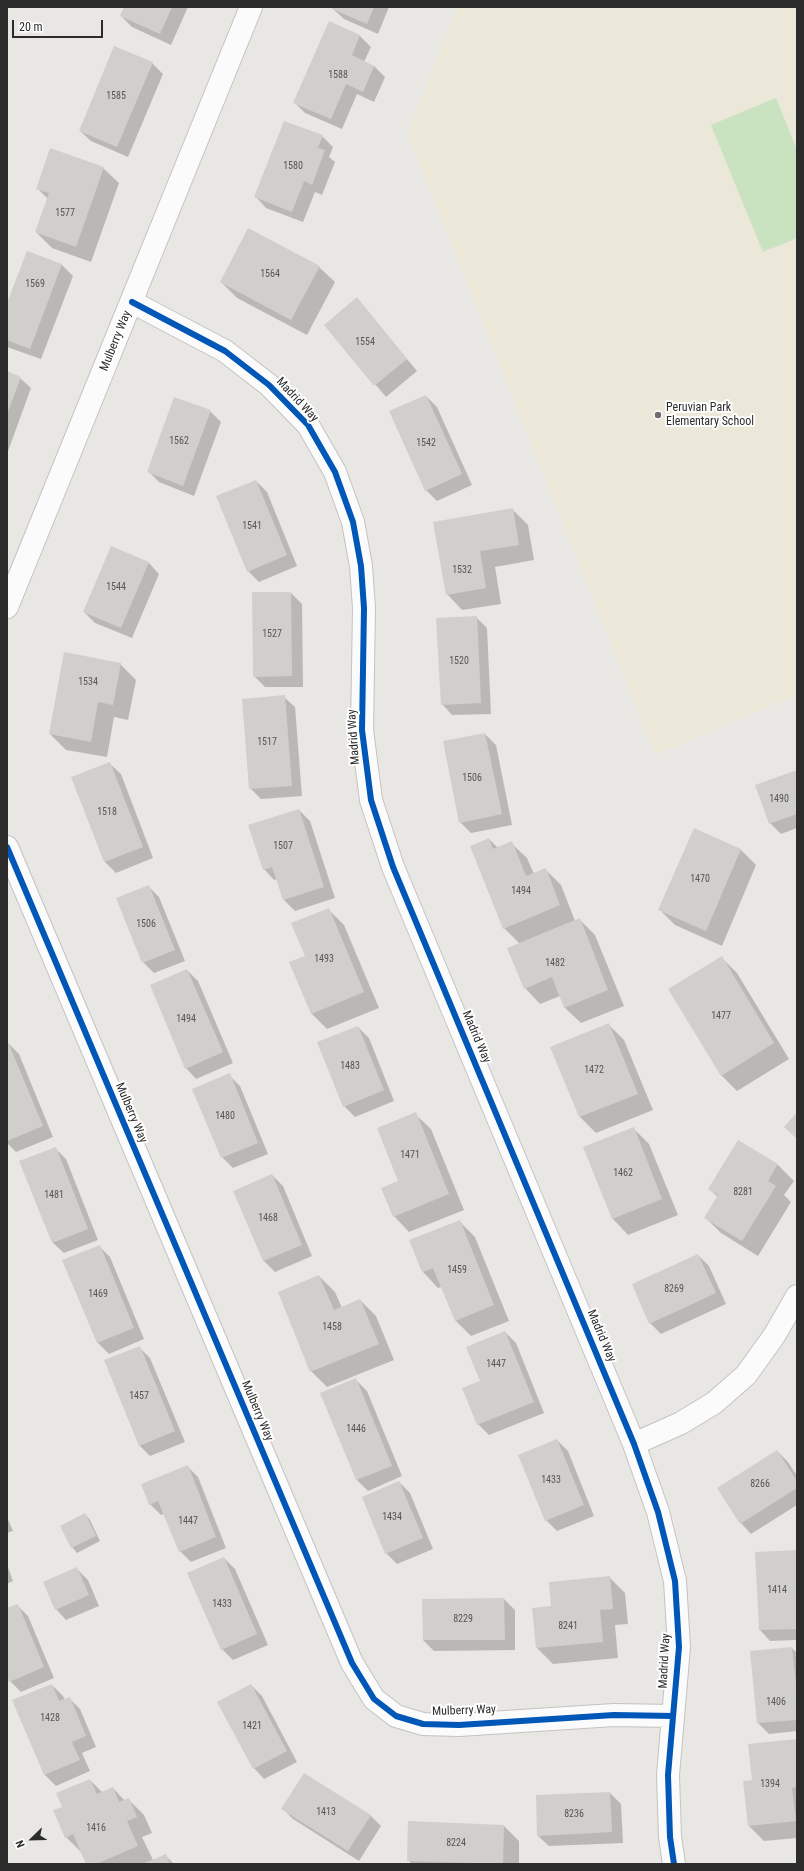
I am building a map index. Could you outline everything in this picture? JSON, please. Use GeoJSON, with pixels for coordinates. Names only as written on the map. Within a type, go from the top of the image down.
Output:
{"type":"FeatureCollection","features":[{"type":"Feature","properties":{"kind":"street","name":"Mulberry Way"},"geometry":{"type":"LineString","coordinates":[[7,607],[251,7]]}},
{"type":"Feature","properties":{"kind":"street","name":"Madrid Way"},"geometry":{"type":"LineString","coordinates":[[132,302],[226,351],[269,384],[308,425],[335,472],[353,522],[361,566],[364,608],[362,730],[370,800],[393,867],[634,1444],[658,1512],[675,1581],[679,1647],[668,1775],[670,1837],[674,1864]]}},
{"type":"Feature","properties":{"kind":"street","name":"Mulberry Way"},"geometry":{"type":"LineString","coordinates":[[7,847],[352,1663],[374,1699],[396,1716],[423,1724],[459,1725],[614,1715],[673,1716]]}},
{"type":"Feature","properties":{"kind":"street"},"geometry":{"type":"LineString","coordinates":[[634,1444],[681,1423],[707,1407],[746,1375],[774,1336],[797,1296]]}},
{"type":"Feature","properties":{"kind":"shaded area","name":"Peruvian Park Elementary School"},"geometry":{"type":"Polygon","coordinates":[[[457,7],[797,7],[797,695],[655,755],[407,134],[457,7]]]}},
{"type":"Feature","properties":{"kind":"green space"},"geometry":{"type":"Polygon","coordinates":[[[776,98],[797,150],[797,238],[763,252],[711,125],[776,98]]]}},
{"type":"Feature","properties":{"kind":"building"},"geometry":{"type":"Polygon","coordinates":[[[124,7],[172,7],[160,34],[120,16],[124,7]]]}},
{"type":"Feature","properties":{"kind":"building"},"geometry":{"type":"Polygon","coordinates":[[[332,7],[374,7],[367,24],[332,9],[332,7]]]}},
{"type":"Feature","properties":{"kind":"building"},"geometry":{"type":"Polygon","coordinates":[[[329,21],[360,35],[352,55],[374,66],[363,92],[346,84],[331,119],[293,103],[329,21]]]}},
{"type":"Feature","properties":{"kind":"building"},"geometry":{"type":"Polygon","coordinates":[[[114,46],[153,62],[117,147],[79,131],[114,46]]]}},
{"type":"Feature","properties":{"kind":"building"},"geometry":{"type":"Polygon","coordinates":[[[284,121],[323,135],[318,148],[325,150],[312,185],[304,181],[292,212],[254,197],[284,121]]]}},
{"type":"Feature","properties":{"kind":"building"},"geometry":{"type":"Polygon","coordinates":[[[50,148],[104,167],[76,247],[35,232],[49,193],[36,189],[50,148]]]}},
{"type":"Feature","properties":{"kind":"building"},"geometry":{"type":"Polygon","coordinates":[[[248,228],[320,266],[291,320],[220,282],[248,228]]]}},
{"type":"Feature","properties":{"kind":"building"},"geometry":{"type":"Polygon","coordinates":[[[27,251],[62,264],[30,349],[7,340],[7,303],[27,251]]]}},
{"type":"Feature","properties":{"kind":"building"},"geometry":{"type":"Polygon","coordinates":[[[357,297],[407,359],[374,386],[324,325],[357,297]]]}},
{"type":"Feature","properties":{"kind":"building"},"geometry":{"type":"Polygon","coordinates":[[[7,371],[21,377],[7,414],[7,371]]]}},
{"type":"Feature","properties":{"kind":"building"},"geometry":{"type":"Polygon","coordinates":[[[426,395],[462,474],[425,491],[389,411],[426,395]]]}},
{"type":"Feature","properties":{"kind":"building"},"geometry":{"type":"Polygon","coordinates":[[[174,397],[211,410],[183,486],[147,472],[174,397]]]}},
{"type":"Feature","properties":{"kind":"building"},"geometry":{"type":"Polygon","coordinates":[[[256,480],[287,555],[247,572],[216,496],[256,480]]]}},
{"type":"Feature","properties":{"kind":"building"},"geometry":{"type":"Polygon","coordinates":[[[513,508],[519,545],[480,551],[486,588],[446,595],[433,522],[513,508]]]}},
{"type":"Feature","properties":{"kind":"building"},"geometry":{"type":"Polygon","coordinates":[[[111,546],[149,562],[121,628],[83,612],[111,546]]]}},
{"type":"Feature","properties":{"kind":"building"},"geometry":{"type":"Polygon","coordinates":[[[252,592],[291,592],[292,676],[253,677],[252,592]]]}},
{"type":"Feature","properties":{"kind":"building"},"geometry":{"type":"Polygon","coordinates":[[[477,616],[481,703],[441,705],[436,618],[477,616]]]}},
{"type":"Feature","properties":{"kind":"building"},"geometry":{"type":"Polygon","coordinates":[[[64,652],[121,663],[113,705],[98,702],[91,742],[49,734],[64,652]]]}},
{"type":"Feature","properties":{"kind":"building"},"geometry":{"type":"Polygon","coordinates":[[[285,695],[292,786],[249,789],[242,699],[285,695]]]}},
{"type":"Feature","properties":{"kind":"building"},"geometry":{"type":"Polygon","coordinates":[[[485,733],[502,814],[459,823],[443,741],[485,733]]]}},
{"type":"Feature","properties":{"kind":"building"},"geometry":{"type":"Polygon","coordinates":[[[110,762],[143,847],[104,862],[71,777],[110,762]]]}},
{"type":"Feature","properties":{"kind":"building"},"geometry":{"type":"Polygon","coordinates":[[[797,770],[797,814],[769,824],[755,785],[797,770]]]}},
{"type":"Feature","properties":{"kind":"building"},"geometry":{"type":"Polygon","coordinates":[[[299,809],[324,887],[283,900],[272,867],[263,870],[248,825],[299,809]]]}},
{"type":"Feature","properties":{"kind":"building"},"geometry":{"type":"Polygon","coordinates":[[[694,828],[741,849],[706,931],[658,910],[694,828]]]}},
{"type":"Feature","properties":{"kind":"building"},"geometry":{"type":"Polygon","coordinates":[[[489,838],[493,849],[512,841],[526,876],[546,868],[560,905],[503,929],[470,846],[489,838]]]}},
{"type":"Feature","properties":{"kind":"building"},"geometry":{"type":"Polygon","coordinates":[[[149,885],[175,950],[142,963],[116,898],[149,885]]]}},
{"type":"Feature","properties":{"kind":"building"},"geometry":{"type":"Polygon","coordinates":[[[329,908],[364,992],[311,1014],[289,962],[305,956],[291,923],[329,908]]]}},
{"type":"Feature","properties":{"kind":"building"},"geometry":{"type":"Polygon","coordinates":[[[580,918],[608,990],[564,1008],[552,977],[524,989],[507,948],[580,918]]]}},
{"type":"Feature","properties":{"kind":"building"},"geometry":{"type":"Polygon","coordinates":[[[722,956],[774,1043],[721,1076],[668,989],[722,956]]]}},
{"type":"Feature","properties":{"kind":"building"},"geometry":{"type":"Polygon","coordinates":[[[187,969],[223,1052],[185,1069],[150,985],[187,969]]]}},
{"type":"Feature","properties":{"kind":"building"},"geometry":{"type":"Polygon","coordinates":[[[609,1023],[638,1094],[579,1117],[550,1047],[609,1023]]]}},
{"type":"Feature","properties":{"kind":"building"},"geometry":{"type":"Polygon","coordinates":[[[358,1026],[384,1090],[343,1107],[317,1042],[358,1026]]]}},
{"type":"Feature","properties":{"kind":"building"},"geometry":{"type":"Polygon","coordinates":[[[8,1042],[43,1126],[7,1141],[7,1043],[8,1042]]]}},
{"type":"Feature","properties":{"kind":"building"},"geometry":{"type":"Polygon","coordinates":[[[230,1073],[258,1143],[221,1158],[192,1089],[230,1073]]]}},
{"type":"Feature","properties":{"kind":"building"},"geometry":{"type":"Polygon","coordinates":[[[416,1112],[449,1194],[393,1217],[381,1188],[398,1181],[377,1128],[416,1112]]]}},
{"type":"Feature","properties":{"kind":"building"},"geometry":{"type":"Polygon","coordinates":[[[797,1112],[797,1139],[784,1127],[797,1112]]]}},
{"type":"Feature","properties":{"kind":"building"},"geometry":{"type":"Polygon","coordinates":[[[634,1127],[662,1199],[612,1219],[583,1147],[634,1127]]]}},
{"type":"Feature","properties":{"kind":"building"},"geometry":{"type":"Polygon","coordinates":[[[738,1140],[778,1164],[768,1181],[776,1186],[742,1241],[704,1218],[718,1195],[708,1189],[738,1140]]]}},
{"type":"Feature","properties":{"kind":"building"},"geometry":{"type":"Polygon","coordinates":[[[56,1147],[88,1229],[52,1243],[19,1161],[56,1147]]]}},
{"type":"Feature","properties":{"kind":"building"},"geometry":{"type":"Polygon","coordinates":[[[272,1174],[302,1245],[263,1261],[233,1191],[272,1174]]]}},
{"type":"Feature","properties":{"kind":"building"},"geometry":{"type":"Polygon","coordinates":[[[460,1220],[494,1305],[455,1321],[433,1268],[422,1272],[409,1240],[460,1220]]]}},
{"type":"Feature","properties":{"kind":"building"},"geometry":{"type":"Polygon","coordinates":[[[100,1245],[134,1328],[97,1343],[62,1260],[100,1245]]]}},
{"type":"Feature","properties":{"kind":"building"},"geometry":{"type":"Polygon","coordinates":[[[698,1254],[716,1293],[649,1324],[632,1284],[698,1254]]]}},
{"type":"Feature","properties":{"kind":"building"},"geometry":{"type":"Polygon","coordinates":[[[319,1275],[334,1310],[360,1299],[379,1344],[310,1372],[278,1292],[319,1275]]]}},
{"type":"Feature","properties":{"kind":"building"},"geometry":{"type":"Polygon","coordinates":[[[505,1331],[534,1402],[477,1425],[462,1388],[480,1381],[466,1347],[505,1331]]]}},
{"type":"Feature","properties":{"kind":"building"},"geometry":{"type":"Polygon","coordinates":[[[140,1346],[175,1431],[139,1446],[104,1360],[140,1346]]]}},
{"type":"Feature","properties":{"kind":"building"},"geometry":{"type":"Polygon","coordinates":[[[356,1378],[392,1466],[356,1480],[320,1393],[356,1378]]]}},
{"type":"Feature","properties":{"kind":"building"},"geometry":{"type":"Polygon","coordinates":[[[557,1439],[584,1505],[545,1521],[518,1455],[557,1439]]]}},
{"type":"Feature","properties":{"kind":"building"},"geometry":{"type":"Polygon","coordinates":[[[777,1450],[797,1481],[797,1488],[740,1524],[717,1488],[777,1450]]]}},
{"type":"Feature","properties":{"kind":"building"},"geometry":{"type":"Polygon","coordinates":[[[188,1465],[216,1537],[179,1552],[158,1501],[149,1505],[141,1484],[188,1465]]]}},
{"type":"Feature","properties":{"kind":"building"},"geometry":{"type":"Polygon","coordinates":[[[399,1481],[423,1538],[385,1554],[362,1497],[399,1481]]]}},
{"type":"Feature","properties":{"kind":"building"},"geometry":{"type":"Polygon","coordinates":[[[85,1513],[96,1536],[71,1548],[60,1526],[85,1513]]]}},
{"type":"Feature","properties":{"kind":"building"},"geometry":{"type":"Polygon","coordinates":[[[797,1550],[797,1629],[759,1630],[755,1552],[797,1550]]]}},
{"type":"Feature","properties":{"kind":"building"},"geometry":{"type":"Polygon","coordinates":[[[224,1557],[257,1634],[221,1650],[187,1573],[224,1557]]]}},
{"type":"Feature","properties":{"kind":"building"},"geometry":{"type":"Polygon","coordinates":[[[77,1567],[89,1595],[55,1610],[43,1582],[77,1567]]]}},
{"type":"Feature","properties":{"kind":"building"},"geometry":{"type":"Polygon","coordinates":[[[610,1576],[613,1609],[600,1610],[603,1642],[536,1648],[532,1608],[551,1606],[549,1582],[610,1576]]]}},
{"type":"Feature","properties":{"kind":"building"},"geometry":{"type":"Polygon","coordinates":[[[504,1598],[505,1640],[423,1640],[422,1599],[504,1598]]]}},
{"type":"Feature","properties":{"kind":"building"},"geometry":{"type":"Polygon","coordinates":[[[18,1604],[44,1667],[9,1682],[7,1677],[7,1608],[18,1604]]]}},
{"type":"Feature","properties":{"kind":"building"},"geometry":{"type":"Polygon","coordinates":[[[792,1647],[797,1685],[797,1720],[757,1723],[750,1651],[792,1647]]]}},
{"type":"Feature","properties":{"kind":"building"},"geometry":{"type":"Polygon","coordinates":[[[52,1684],[59,1701],[70,1697],[86,1736],[72,1742],[80,1760],[44,1775],[12,1700],[52,1684]]]}},
{"type":"Feature","properties":{"kind":"building"},"geometry":{"type":"Polygon","coordinates":[[[251,1684],[287,1751],[253,1769],[217,1702],[251,1684]]]}},
{"type":"Feature","properties":{"kind":"building"},"geometry":{"type":"Polygon","coordinates":[[[797,1739],[797,1787],[792,1788],[796,1821],[748,1826],[743,1781],[752,1780],[748,1744],[797,1739]]]}},
{"type":"Feature","properties":{"kind":"building"},"geometry":{"type":"Polygon","coordinates":[[[304,1773],[371,1815],[348,1851],[281,1809],[304,1773]]]}},
{"type":"Feature","properties":{"kind":"building"},"geometry":{"type":"Polygon","coordinates":[[[90,1779],[97,1794],[113,1787],[119,1802],[129,1798],[137,1817],[127,1821],[138,1846],[96,1864],[86,1864],[73,1834],[65,1838],[53,1810],[62,1807],[56,1793],[90,1779]]]}},
{"type":"Feature","properties":{"kind":"building"},"geometry":{"type":"Polygon","coordinates":[[[610,1792],[612,1832],[537,1836],[536,1795],[610,1792]]]}},
{"type":"Feature","properties":{"kind":"building"},"geometry":{"type":"Polygon","coordinates":[[[408,1821],[504,1825],[503,1864],[407,1861],[408,1821]]]}},
{"type":"Feature","properties":{"kind":"building"},"geometry":{"type":"Polygon","coordinates":[[[166,1854],[170,1864],[142,1864],[166,1854]]]}},
{"type":"Feature","properties":{"kind":"cycle path"},"geometry":{"type":"LineString","coordinates":[[132,302],[225,351],[269,385],[308,425],[335,472],[353,522],[361,566],[364,608],[362,730],[371,800],[393,867],[634,1444],[658,1512],[675,1581],[679,1647],[668,1775],[670,1837],[674,1864]]}},
{"type":"Feature","properties":{"kind":"cycle path"},"geometry":{"type":"LineString","coordinates":[[7,847],[352,1663],[374,1699],[396,1716],[423,1724],[459,1725],[614,1715],[673,1716]]}},
{"type":"Feature","properties":{"kind":"place","name":"Peruvian Park Elementary School"},"geometry":{"type":"Point","coordinates":[658,415]}}]}
